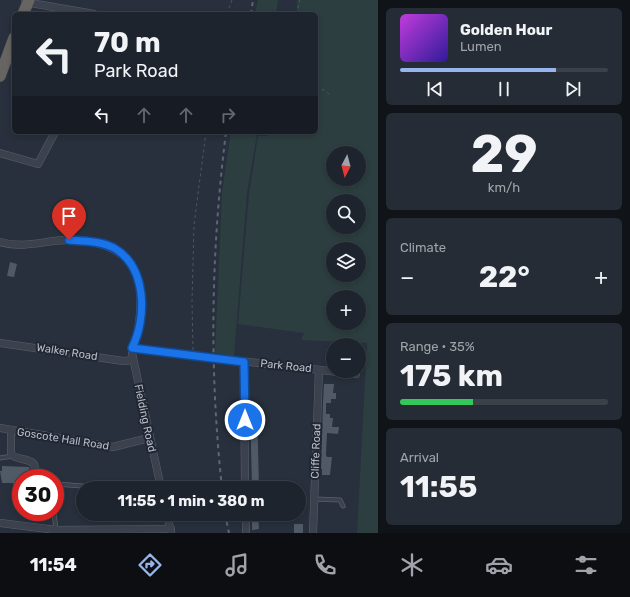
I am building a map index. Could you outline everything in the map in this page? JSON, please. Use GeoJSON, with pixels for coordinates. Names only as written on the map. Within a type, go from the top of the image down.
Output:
{"type":"FeatureCollection","features":[{"type":"Feature","properties":{"kind":"highway"},"geometry":{"type":"LineString","coordinates":[[0,76],[12,43]]}},
{"type":"Feature","properties":{"kind":"street"},"geometry":{"type":"LineString","coordinates":[[25,5],[79,12]]}},
{"type":"Feature","properties":{"kind":"street"},"geometry":{"type":"LineString","coordinates":[[0,153],[38,164],[54,134]]}},
{"type":"Feature","properties":{"kind":"street"},"geometry":{"type":"LineString","coordinates":[[0,242],[22,245],[77,240],[113,248],[123,255],[132,264],[140,283],[141,301],[138,332],[132,348]]}},
{"type":"Feature","properties":{"kind":"street","name":"Walker Road"},"geometry":{"type":"LineString","coordinates":[[0,343],[123,361],[133,360]]}},
{"type":"Feature","properties":{"kind":"street","name":"Park Road"},"geometry":{"type":"LineString","coordinates":[[132,348],[326,371]]}},
{"type":"Feature","properties":{"kind":"street","name":"Fielding Road"},"geometry":{"type":"LineString","coordinates":[[132,348],[133,360],[149,438],[159,481]]}},
{"type":"Feature","properties":{"kind":"street"},"geometry":{"type":"LineString","coordinates":[[242,361],[245,481]]}},
{"type":"Feature","properties":{"kind":"street","name":"Cliffe Road"},"geometry":{"type":"LineString","coordinates":[[313,533],[318,370]]}},
{"type":"Feature","properties":{"kind":"street","name":"Goscote Hall Road"},"geometry":{"type":"LineString","coordinates":[[0,428],[113,447],[149,438]]}},
{"type":"Feature","properties":{"kind":"street"},"geometry":{"type":"LineString","coordinates":[[12,430],[10,449],[13,456],[31,461],[34,464],[35,469]]}},
{"type":"Feature","properties":{"kind":"street"},"geometry":{"type":"LineString","coordinates":[[0,523],[56,530],[171,531],[169,521]]}},
{"type":"Feature","properties":{"kind":"street"},"geometry":{"type":"LineString","coordinates":[[246,521],[246,533]]}},
{"type":"Feature","properties":{"kind":"lane"},"geometry":{"type":"LineString","coordinates":[[0,458],[13,456]]}},
{"type":"Feature","properties":{"kind":"lane"},"geometry":{"type":"LineString","coordinates":[[64,485],[76,486]]}},
{"type":"Feature","properties":{"kind":"lane"},"geometry":{"type":"LineString","coordinates":[[314,499],[340,500],[343,506]]}},
{"type":"Feature","properties":{"kind":"lane"},"geometry":{"type":"LineString","coordinates":[[55,521],[56,530]]}},
{"type":"Feature","properties":{"kind":"path"},"geometry":{"type":"LineString","coordinates":[[228,12],[232,0]]}},
{"type":"Feature","properties":{"kind":"path"},"geometry":{"type":"LineString","coordinates":[[297,12],[300,0]]}},
{"type":"Feature","properties":{"kind":"path"},"geometry":{"type":"LineString","coordinates":[[318,88],[324,90],[330,95]]}},
{"type":"Feature","properties":{"kind":"path"},"geometry":{"type":"LineString","coordinates":[[194,356],[192,302],[194,225],[206,134]]}},
{"type":"Feature","properties":{"kind":"shaded area"},"geometry":{"type":"Polygon","coordinates":[[[258,0],[278,0],[276,12],[255,12],[258,0]]]}},
{"type":"Feature","properties":{"kind":"shaded area"},"geometry":{"type":"Polygon","coordinates":[[[297,0],[378,0],[378,533],[357,533],[366,378],[366,338],[326,338],[326,341],[301,340],[304,333],[238,324],[249,194],[258,136],[268,136],[268,134],[318,134],[318,12],[297,12],[297,0]]]}},
{"type":"Feature","properties":{"kind":"shaded area"},"geometry":{"type":"Polygon","coordinates":[[[231,134],[257,134],[247,193],[234,356],[215,353],[222,192],[231,134]]]}},
{"type":"Feature","properties":{"kind":"building"},"geometry":{"type":"Polygon","coordinates":[[[10,262],[17,264],[14,277],[7,276],[10,262]]]}},
{"type":"Feature","properties":{"kind":"building"},"geometry":{"type":"Polygon","coordinates":[[[324,384],[334,384],[333,393],[336,393],[336,399],[331,399],[331,403],[323,403],[324,384]]]}},
{"type":"Feature","properties":{"kind":"building"},"geometry":{"type":"Polygon","coordinates":[[[323,403],[326,403],[326,414],[330,414],[330,418],[333,418],[332,427],[339,427],[338,434],[327,433],[326,455],[327,457],[332,457],[330,475],[322,475],[321,469],[323,403]]]}},
{"type":"Feature","properties":{"kind":"building"},"geometry":{"type":"Polygon","coordinates":[[[250,406],[257,406],[259,481],[252,481],[250,406]]]}},
{"type":"Feature","properties":{"kind":"building"},"geometry":{"type":"Polygon","coordinates":[[[2,466],[29,467],[30,469],[12,469],[12,483],[2,483],[0,471],[2,471],[2,466]]]}},
{"type":"Feature","properties":{"kind":"building"},"geometry":{"type":"Polygon","coordinates":[[[252,521],[258,521],[259,529],[252,530],[252,521]]]}},
{"type":"Feature","properties":{"kind":"building"},"geometry":{"type":"Polygon","coordinates":[[[294,524],[303,524],[303,533],[294,533],[294,524]]]}},
{"type":"Feature","properties":{"kind":"railway"},"geometry":{"type":"LineString","coordinates":[[251,12],[253,0]]}},
{"type":"Feature","properties":{"kind":"railway"},"geometry":{"type":"LineString","coordinates":[[221,481],[215,399],[214,310],[217,221],[226,134]]}},
{"type":"Feature","properties":{"kind":"railway"},"geometry":{"type":"LineString","coordinates":[[226,521],[229,533]]}},
{"type":"Feature","properties":{"kind":"route"},"geometry":{"type":"LineString","coordinates":[[69,240],[92,242],[113,248],[132,264],[140,283],[141,301],[138,332],[132,348],[244,362],[245,420]]}}]}
